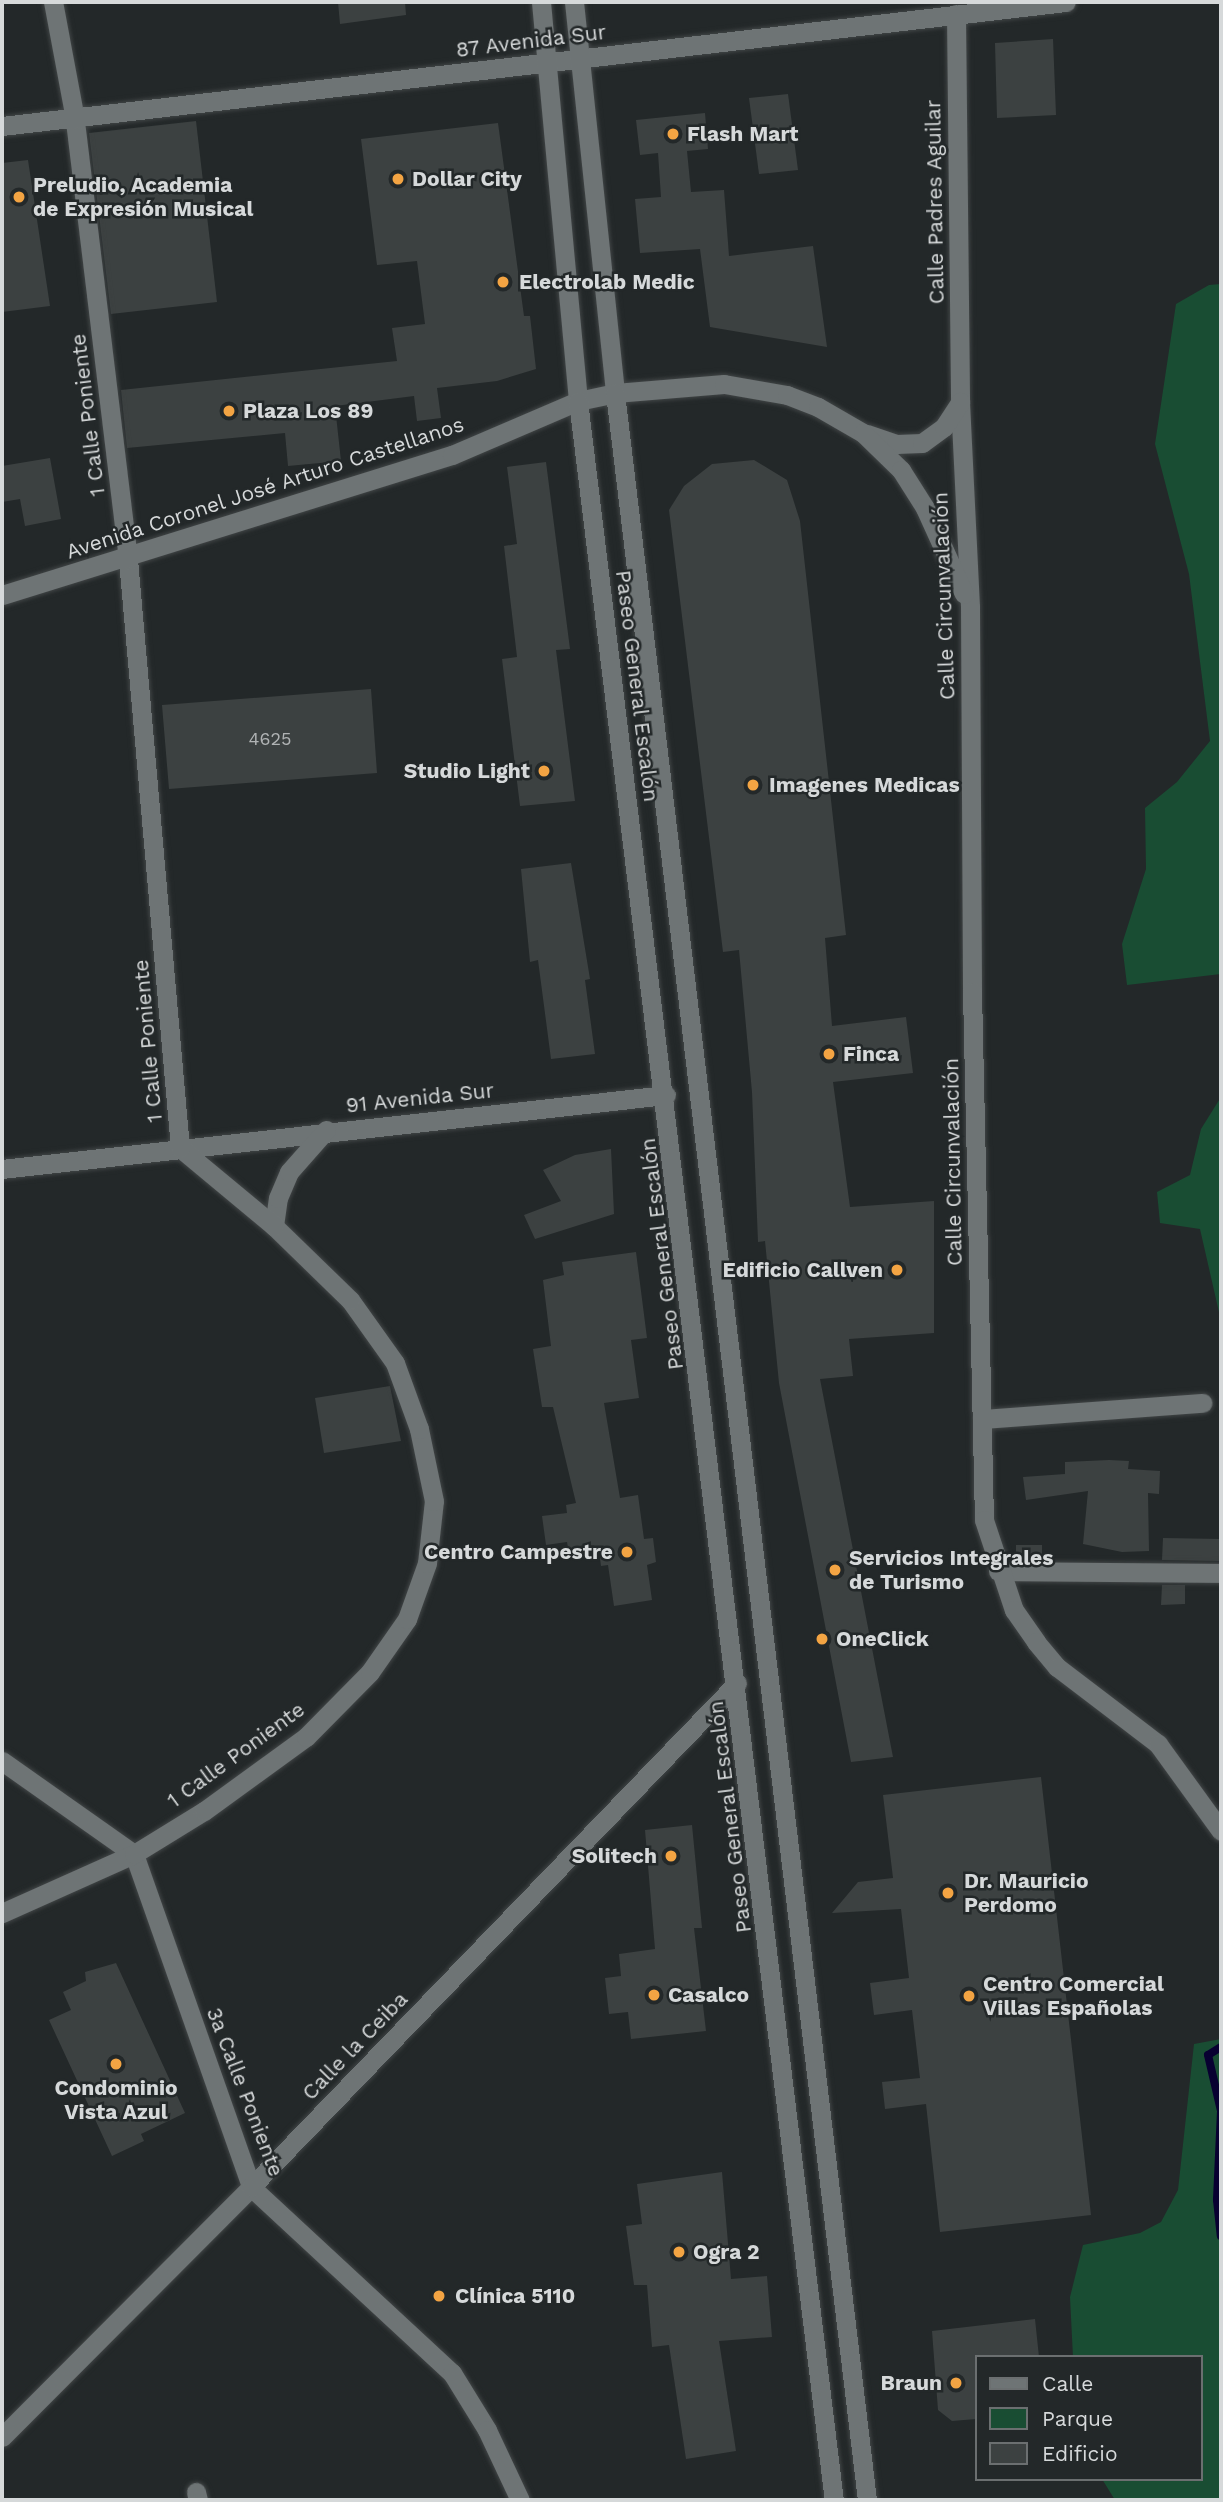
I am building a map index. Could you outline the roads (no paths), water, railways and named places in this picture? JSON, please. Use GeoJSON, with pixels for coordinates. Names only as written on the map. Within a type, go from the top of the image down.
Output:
{"type":"FeatureCollection","features":[{"type":"Feature","properties":{"kind":"street","name":"1 Calle Poniente"},"geometry":{"type":"LineString","coordinates":[[2,1913],[134,1854],[204,1811],[306,1737],[370,1672],[407,1619],[427,1563],[434,1501],[419,1429],[395,1363],[350,1300],[274,1226],[180,1148],[128,559],[75,119],[53,2]]}},
{"type":"Feature","properties":{"kind":"street","name":"Paseo General Escalón"},"geometry":{"type":"LineString","coordinates":[[541,2],[578,401],[666,1095],[834,2500]]}},
{"type":"Feature","properties":{"kind":"street","name":"Paseo General Escalón"},"geometry":{"type":"LineString","coordinates":[[574,2],[615,393],[867,2500]]}},
{"type":"Feature","properties":{"kind":"street","name":"87 Avenida Sur"},"geometry":{"type":"LineString","coordinates":[[2,126],[580,58],[957,8],[1066,2]]}},
{"type":"Feature","properties":{"kind":"street","name":"Calle Padres Aguilar"},"geometry":{"type":"LineString","coordinates":[[957,8],[960,402]]}},
{"type":"Feature","properties":{"kind":"street","name":"Avenida Coronel José Arturo Castellanos"},"geometry":{"type":"LineString","coordinates":[[2,595],[128,559],[452,455],[578,401],[615,393],[724,384],[754,387],[818,407],[863,433]]}},
{"type":"Feature","properties":{"kind":"street"},"geometry":{"type":"LineString","coordinates":[[863,433],[896,444],[922,443],[944,427],[960,402]]}},
{"type":"Feature","properties":{"kind":"street","name":"Calle Circunvalación"},"geometry":{"type":"LineString","coordinates":[[960,402],[970,607],[972,992],[984,1520],[998,1571],[1014,1610],[1057,1667],[1158,1744],[1221,1831]]}},
{"type":"Feature","properties":{"kind":"street"},"geometry":{"type":"LineString","coordinates":[[863,433],[901,470],[925,508],[970,607]]}},
{"type":"Feature","properties":{"kind":"street","name":"91 Avenida Sur"},"geometry":{"type":"LineString","coordinates":[[2,1169],[326,1130],[666,1095]]}},
{"type":"Feature","properties":{"kind":"street"},"geometry":{"type":"LineString","coordinates":[[274,1226],[278,1198],[289,1172],[326,1130]]}},
{"type":"Feature","properties":{"kind":"street"},"geometry":{"type":"LineString","coordinates":[[982,1419],[1202,1403]]}},
{"type":"Feature","properties":{"kind":"street"},"geometry":{"type":"LineString","coordinates":[[998,1571],[1221,1573]]}},
{"type":"Feature","properties":{"kind":"street","name":"Calle la Ceiba"},"geometry":{"type":"LineString","coordinates":[[2,2438],[251,2187],[737,1683]]}},
{"type":"Feature","properties":{"kind":"street"},"geometry":{"type":"LineString","coordinates":[[2,1761],[134,1854]]}},
{"type":"Feature","properties":{"kind":"street","name":"3a Calle Poniente"},"geometry":{"type":"LineString","coordinates":[[134,1854],[251,2187],[452,2373],[487,2430],[520,2500]]}},
{"type":"Feature","properties":{"kind":"waterway"},"geometry":{"type":"LineString","coordinates":[[1221,2047],[1208,2055],[1221,2111],[1217,2200],[1221,2236]]}},
{"type":"Feature","properties":{"kind":"place","name":"Flash Mart"},"geometry":{"type":"Point","coordinates":[673,134]}},
{"type":"Feature","properties":{"kind":"place","name":"Dollar City"},"geometry":{"type":"Point","coordinates":[398,179]}},
{"type":"Feature","properties":{"kind":"place","name":"Preludio, Academia de Expresión Musical"},"geometry":{"type":"Point","coordinates":[19,197]}},
{"type":"Feature","properties":{"kind":"place","name":"Electrolab Medic"},"geometry":{"type":"Point","coordinates":[503,282]}},
{"type":"Feature","properties":{"kind":"place","name":"Plaza Los 89"},"geometry":{"type":"Point","coordinates":[229,411]}},
{"type":"Feature","properties":{"kind":"place","name":"Studio Light"},"geometry":{"type":"Point","coordinates":[544,771]}},
{"type":"Feature","properties":{"kind":"place","name":"Imagenes Medicas"},"geometry":{"type":"Point","coordinates":[753,785]}},
{"type":"Feature","properties":{"kind":"place","name":"Finca"},"geometry":{"type":"Point","coordinates":[829,1054]}},
{"type":"Feature","properties":{"kind":"place","name":"Edificio Callven"},"geometry":{"type":"Point","coordinates":[897,1270]}},
{"type":"Feature","properties":{"kind":"place","name":"Centro Campestre"},"geometry":{"type":"Point","coordinates":[627,1552]}},
{"type":"Feature","properties":{"kind":"place","name":"Servicios Integrales de Turismo"},"geometry":{"type":"Point","coordinates":[835,1570]}},
{"type":"Feature","properties":{"kind":"place","name":"OneClick"},"geometry":{"type":"Point","coordinates":[822,1639]}},
{"type":"Feature","properties":{"kind":"place","name":"Solitech"},"geometry":{"type":"Point","coordinates":[671,1856]}},
{"type":"Feature","properties":{"kind":"place","name":"Dr. Mauricio Perdomo"},"geometry":{"type":"Point","coordinates":[948,1893]}},
{"type":"Feature","properties":{"kind":"place","name":"Casalco"},"geometry":{"type":"Point","coordinates":[654,1995]}},
{"type":"Feature","properties":{"kind":"place","name":"Centro Comercial Villas Españolas"},"geometry":{"type":"Point","coordinates":[969,1996]}},
{"type":"Feature","properties":{"kind":"place","name":"Condominio Vista Azul"},"geometry":{"type":"Point","coordinates":[116,2064]}},
{"type":"Feature","properties":{"kind":"place","name":"Ogra 2"},"geometry":{"type":"Point","coordinates":[679,2252]}},
{"type":"Feature","properties":{"kind":"place","name":"Clínica 5110"},"geometry":{"type":"Point","coordinates":[439,2296]}},
{"type":"Feature","properties":{"kind":"place","name":"Braun"},"geometry":{"type":"Point","coordinates":[956,2383]}}]}
